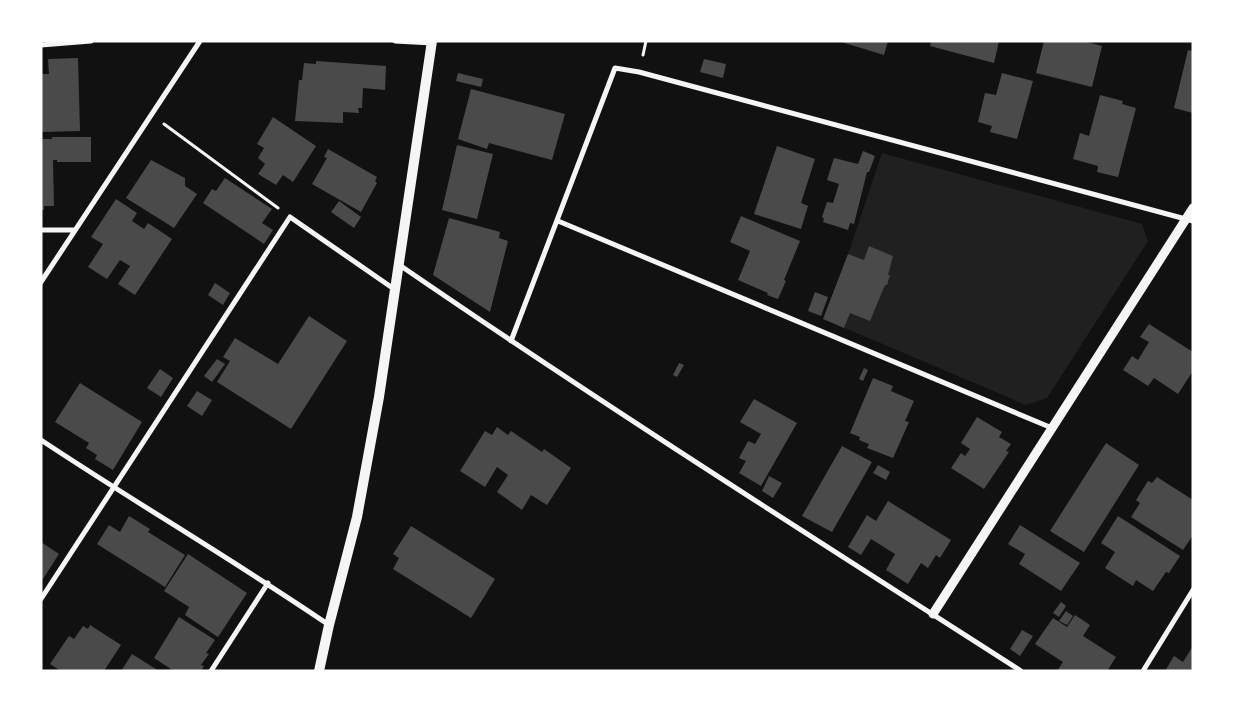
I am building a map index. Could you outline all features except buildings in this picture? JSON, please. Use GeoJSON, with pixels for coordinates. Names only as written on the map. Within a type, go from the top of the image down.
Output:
{"type":"FeatureCollection","features":[{"type":"Feature","properties":{"kind":"main road"},"geometry":{"type":"LineString","coordinates":[[319,671],[357,517],[379,397],[432,42]]}},
{"type":"Feature","properties":{"kind":"street"},"geometry":{"type":"LineString","coordinates":[[41,45],[91,41]]}},
{"type":"Feature","properties":{"kind":"street"},"geometry":{"type":"LineString","coordinates":[[41,282],[200,41]]}},
{"type":"Feature","properties":{"kind":"street"},"geometry":{"type":"LineString","coordinates":[[395,41],[432,42]]}},
{"type":"Feature","properties":{"kind":"street"},"geometry":{"type":"LineString","coordinates":[[511,341],[615,68],[639,72],[1189,220]]}},
{"type":"Feature","properties":{"kind":"street"},"geometry":{"type":"LineString","coordinates":[[933,614],[1052,428],[1189,220],[1193,208]]}},
{"type":"Feature","properties":{"kind":"street"},"geometry":{"type":"LineString","coordinates":[[41,599],[290,217],[394,289]]}},
{"type":"Feature","properties":{"kind":"street"},"geometry":{"type":"LineString","coordinates":[[558,221],[1052,428]]}},
{"type":"Feature","properties":{"kind":"street"},"geometry":{"type":"LineString","coordinates":[[41,230],[74,230]]}},
{"type":"Feature","properties":{"kind":"street"},"geometry":{"type":"LineString","coordinates":[[398,264],[511,341],[780,518],[1021,671]]}},
{"type":"Feature","properties":{"kind":"street"},"geometry":{"type":"LineString","coordinates":[[41,440],[268,584],[329,625]]}},
{"type":"Feature","properties":{"kind":"street"},"geometry":{"type":"LineString","coordinates":[[211,671],[268,584]]}},
{"type":"Feature","properties":{"kind":"street"},"geometry":{"type":"LineString","coordinates":[[1143,671],[1193,590]]}},
{"type":"Feature","properties":{"kind":"path"},"geometry":{"type":"LineString","coordinates":[[152,115],[290,217]]}},
{"type":"Feature","properties":{"kind":"shaded area"},"geometry":{"type":"Polygon","coordinates":[[[882,153],[1142,224],[1148,241],[1047,398],[1026,405],[826,320],[882,153]]]}}]}
